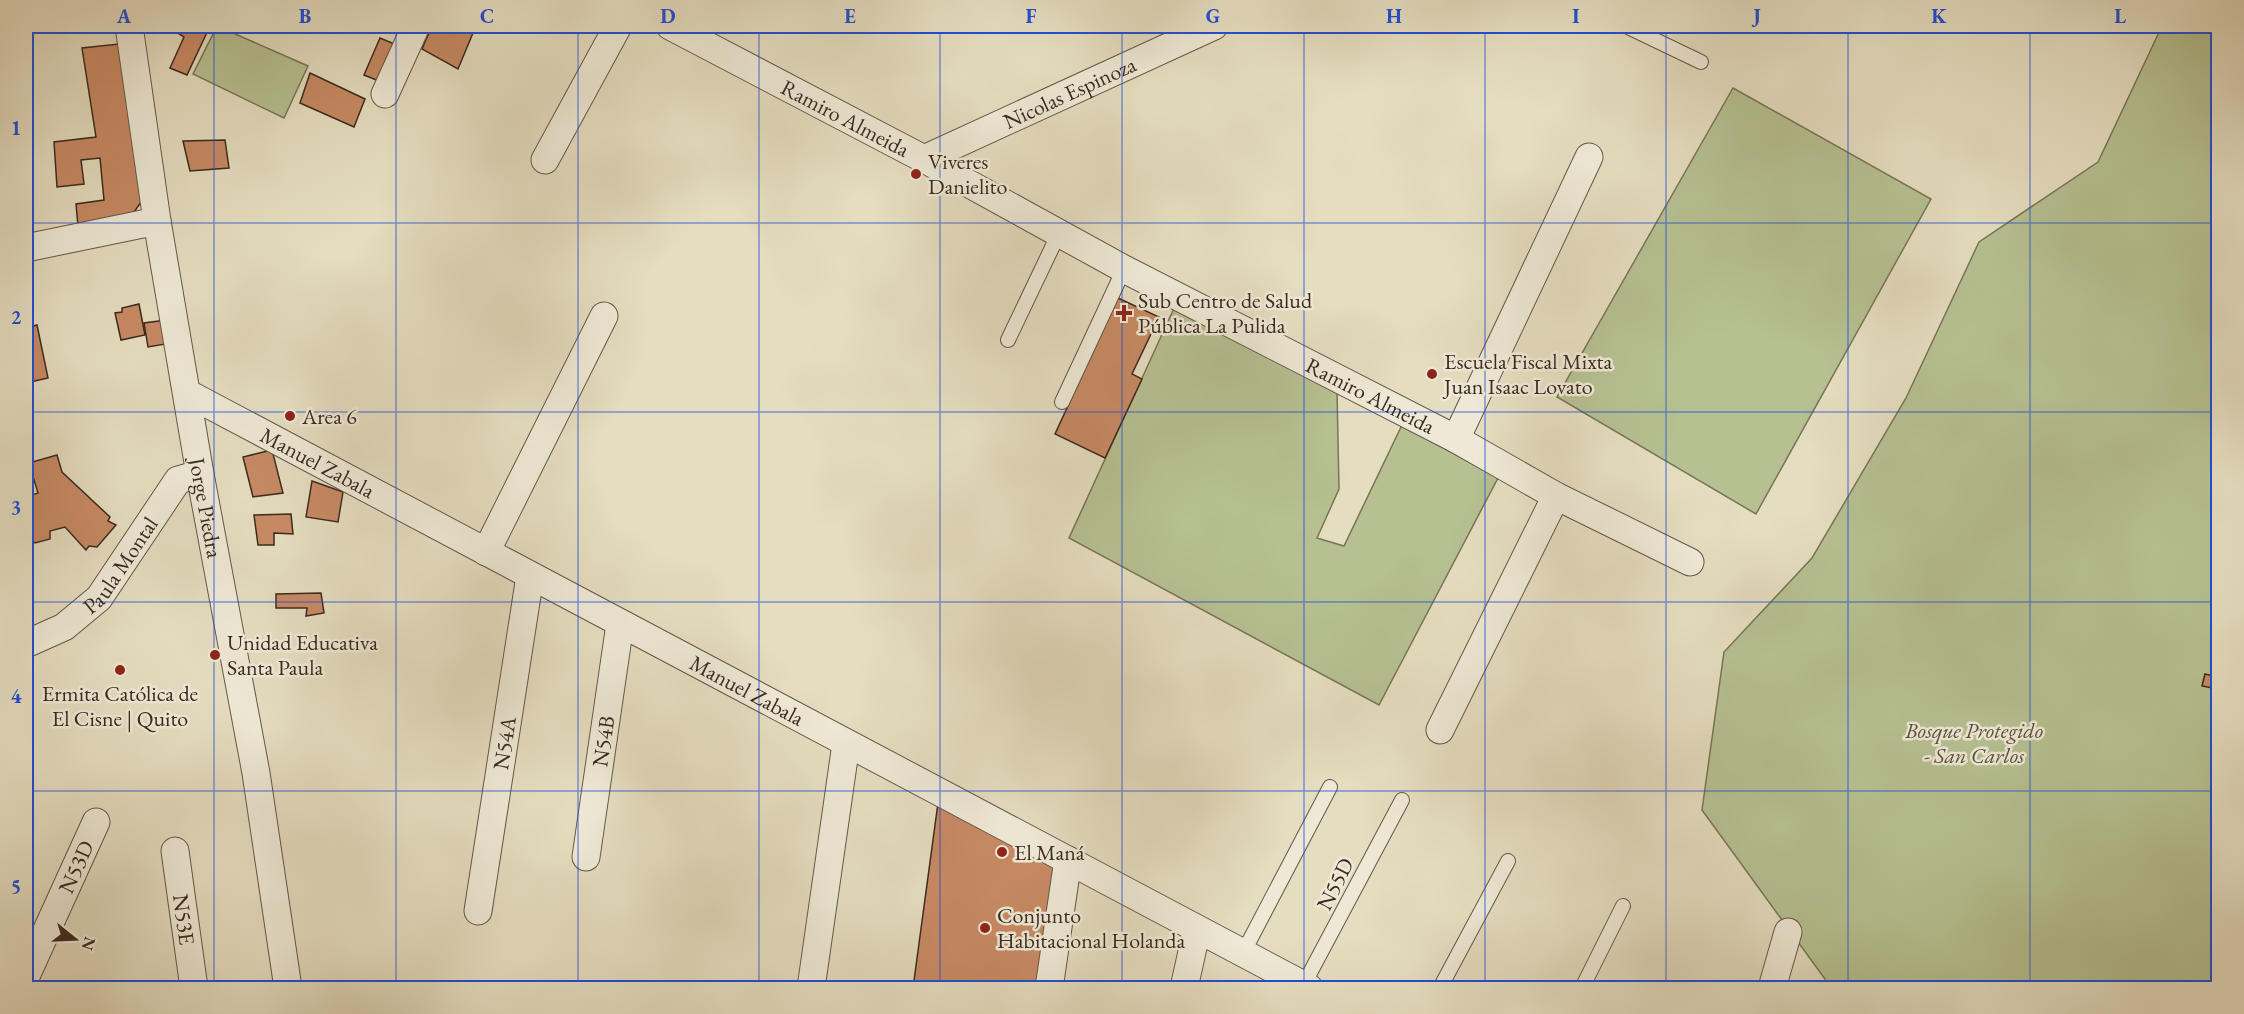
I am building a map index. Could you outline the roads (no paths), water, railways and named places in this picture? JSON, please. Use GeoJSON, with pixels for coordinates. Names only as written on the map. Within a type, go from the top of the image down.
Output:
{"type":"FeatureCollection","features":[{"type":"Feature","properties":{"kind":"street","name":"Jorge Piedra"},"geometry":{"type":"LineString","coordinates":[[129,26],[157,221],[200,474],[256,773],[288,988]]}},
{"type":"Feature","properties":{"kind":"street"},"geometry":{"type":"LineString","coordinates":[[385,94],[416,26]]}},
{"type":"Feature","properties":{"kind":"street"},"geometry":{"type":"LineString","coordinates":[[545,160],[618,26]]}},
{"type":"Feature","properties":{"kind":"street","name":"Ramiro Almeida"},"geometry":{"type":"LineString","coordinates":[[670,26],[924,159],[1124,269],[1456,439],[1556,496],[1690,562]]}},
{"type":"Feature","properties":{"kind":"street","name":"Nicolas Espinoza"},"geometry":{"type":"LineString","coordinates":[[924,159],[1214,26]]}},
{"type":"Feature","properties":{"kind":"street"},"geometry":{"type":"LineString","coordinates":[[1456,439],[1589,157]]}},
{"type":"Feature","properties":{"kind":"street"},"geometry":{"type":"LineString","coordinates":[[26,248],[157,221]]}},
{"type":"Feature","properties":{"kind":"street"},"geometry":{"type":"LineString","coordinates":[[486,552],[604,316]]}},
{"type":"Feature","properties":{"kind":"street","name":"Manuel Zabala"},"geometry":{"type":"LineString","coordinates":[[187,393],[1306,987]]}},
{"type":"Feature","properties":{"kind":"street","name":"Paula Montal"},"geometry":{"type":"LineString","coordinates":[[26,644],[64,627],[99,598],[178,480],[200,474]]}},
{"type":"Feature","properties":{"kind":"street"},"geometry":{"type":"LineString","coordinates":[[1440,730],[1556,496]]}},
{"type":"Feature","properties":{"kind":"street","name":"N54A"},"geometry":{"type":"LineString","coordinates":[[478,911],[530,576]]}},
{"type":"Feature","properties":{"kind":"street","name":"N54B"},"geometry":{"type":"LineString","coordinates":[[586,857],[620,624]]}},
{"type":"Feature","properties":{"kind":"street"},"geometry":{"type":"LineString","coordinates":[[811,988],[846,744]]}},
{"type":"Feature","properties":{"kind":"street","name":"N53D"},"geometry":{"type":"LineString","coordinates":[[26,976],[96,822]]}},
{"type":"Feature","properties":{"kind":"street","name":"N53E"},"geometry":{"type":"LineString","coordinates":[[175,851],[194,988]]}},
{"type":"Feature","properties":{"kind":"street"},"geometry":{"type":"LineString","coordinates":[[1049,988],[1068,860]]}},
{"type":"Feature","properties":{"kind":"street"},"geometry":{"type":"LineString","coordinates":[[1184,988],[1197,929]]}},
{"type":"Feature","properties":{"kind":"street"},"geometry":{"type":"LineString","coordinates":[[1772,988],[1788,932]]}},
{"type":"Feature","properties":{"kind":"lane"},"geometry":{"type":"LineString","coordinates":[[1626,26],[1701,62]]}},
{"type":"Feature","properties":{"kind":"lane"},"geometry":{"type":"LineString","coordinates":[[1008,340],[1059,233]]}},
{"type":"Feature","properties":{"kind":"lane"},"geometry":{"type":"LineString","coordinates":[[1062,402],[1124,269]]}},
{"type":"Feature","properties":{"kind":"lane"},"geometry":{"type":"LineString","coordinates":[[1243,953],[1330,787]]}},
{"type":"Feature","properties":{"kind":"lane","name":"N55D"},"geometry":{"type":"LineString","coordinates":[[1306,987],[1402,800]]}},
{"type":"Feature","properties":{"kind":"lane"},"geometry":{"type":"LineString","coordinates":[[1440,988],[1508,861]]}},
{"type":"Feature","properties":{"kind":"lane"},"geometry":{"type":"LineString","coordinates":[[1582,988],[1623,906]]}},
{"type":"Feature","properties":{"kind":"place","name":"Viveres Danielito"},"geometry":{"type":"Point","coordinates":[916,174]}},
{"type":"Feature","properties":{"kind":"place","name":"Sub Centro de Salud Pública La Pulida"},"geometry":{"type":"Point","coordinates":[1124,313]}},
{"type":"Feature","properties":{"kind":"place","name":"Escuela Fiscal Mixta Juan Isaac Lovato"},"geometry":{"type":"Point","coordinates":[1432,374]}},
{"type":"Feature","properties":{"kind":"place","name":"Area 6"},"geometry":{"type":"Point","coordinates":[290,416]}},
{"type":"Feature","properties":{"kind":"place","name":"Unidad Educativa Santa Paula"},"geometry":{"type":"Point","coordinates":[215,655]}},
{"type":"Feature","properties":{"kind":"place","name":"Ermita Católica de El Cisne | Quito"},"geometry":{"type":"Point","coordinates":[120,670]}},
{"type":"Feature","properties":{"kind":"place","name":"El Maná"},"geometry":{"type":"Point","coordinates":[1002,852]}},
{"type":"Feature","properties":{"kind":"place","name":"Conjunto Habitacional Holanda"},"geometry":{"type":"Point","coordinates":[985,928]}},
{"type":"Feature","properties":{"kind":"park label","name":"Bosque Protegido - San Carlos"},"geometry":{"type":"Point","coordinates":[1974,742]}}]}
